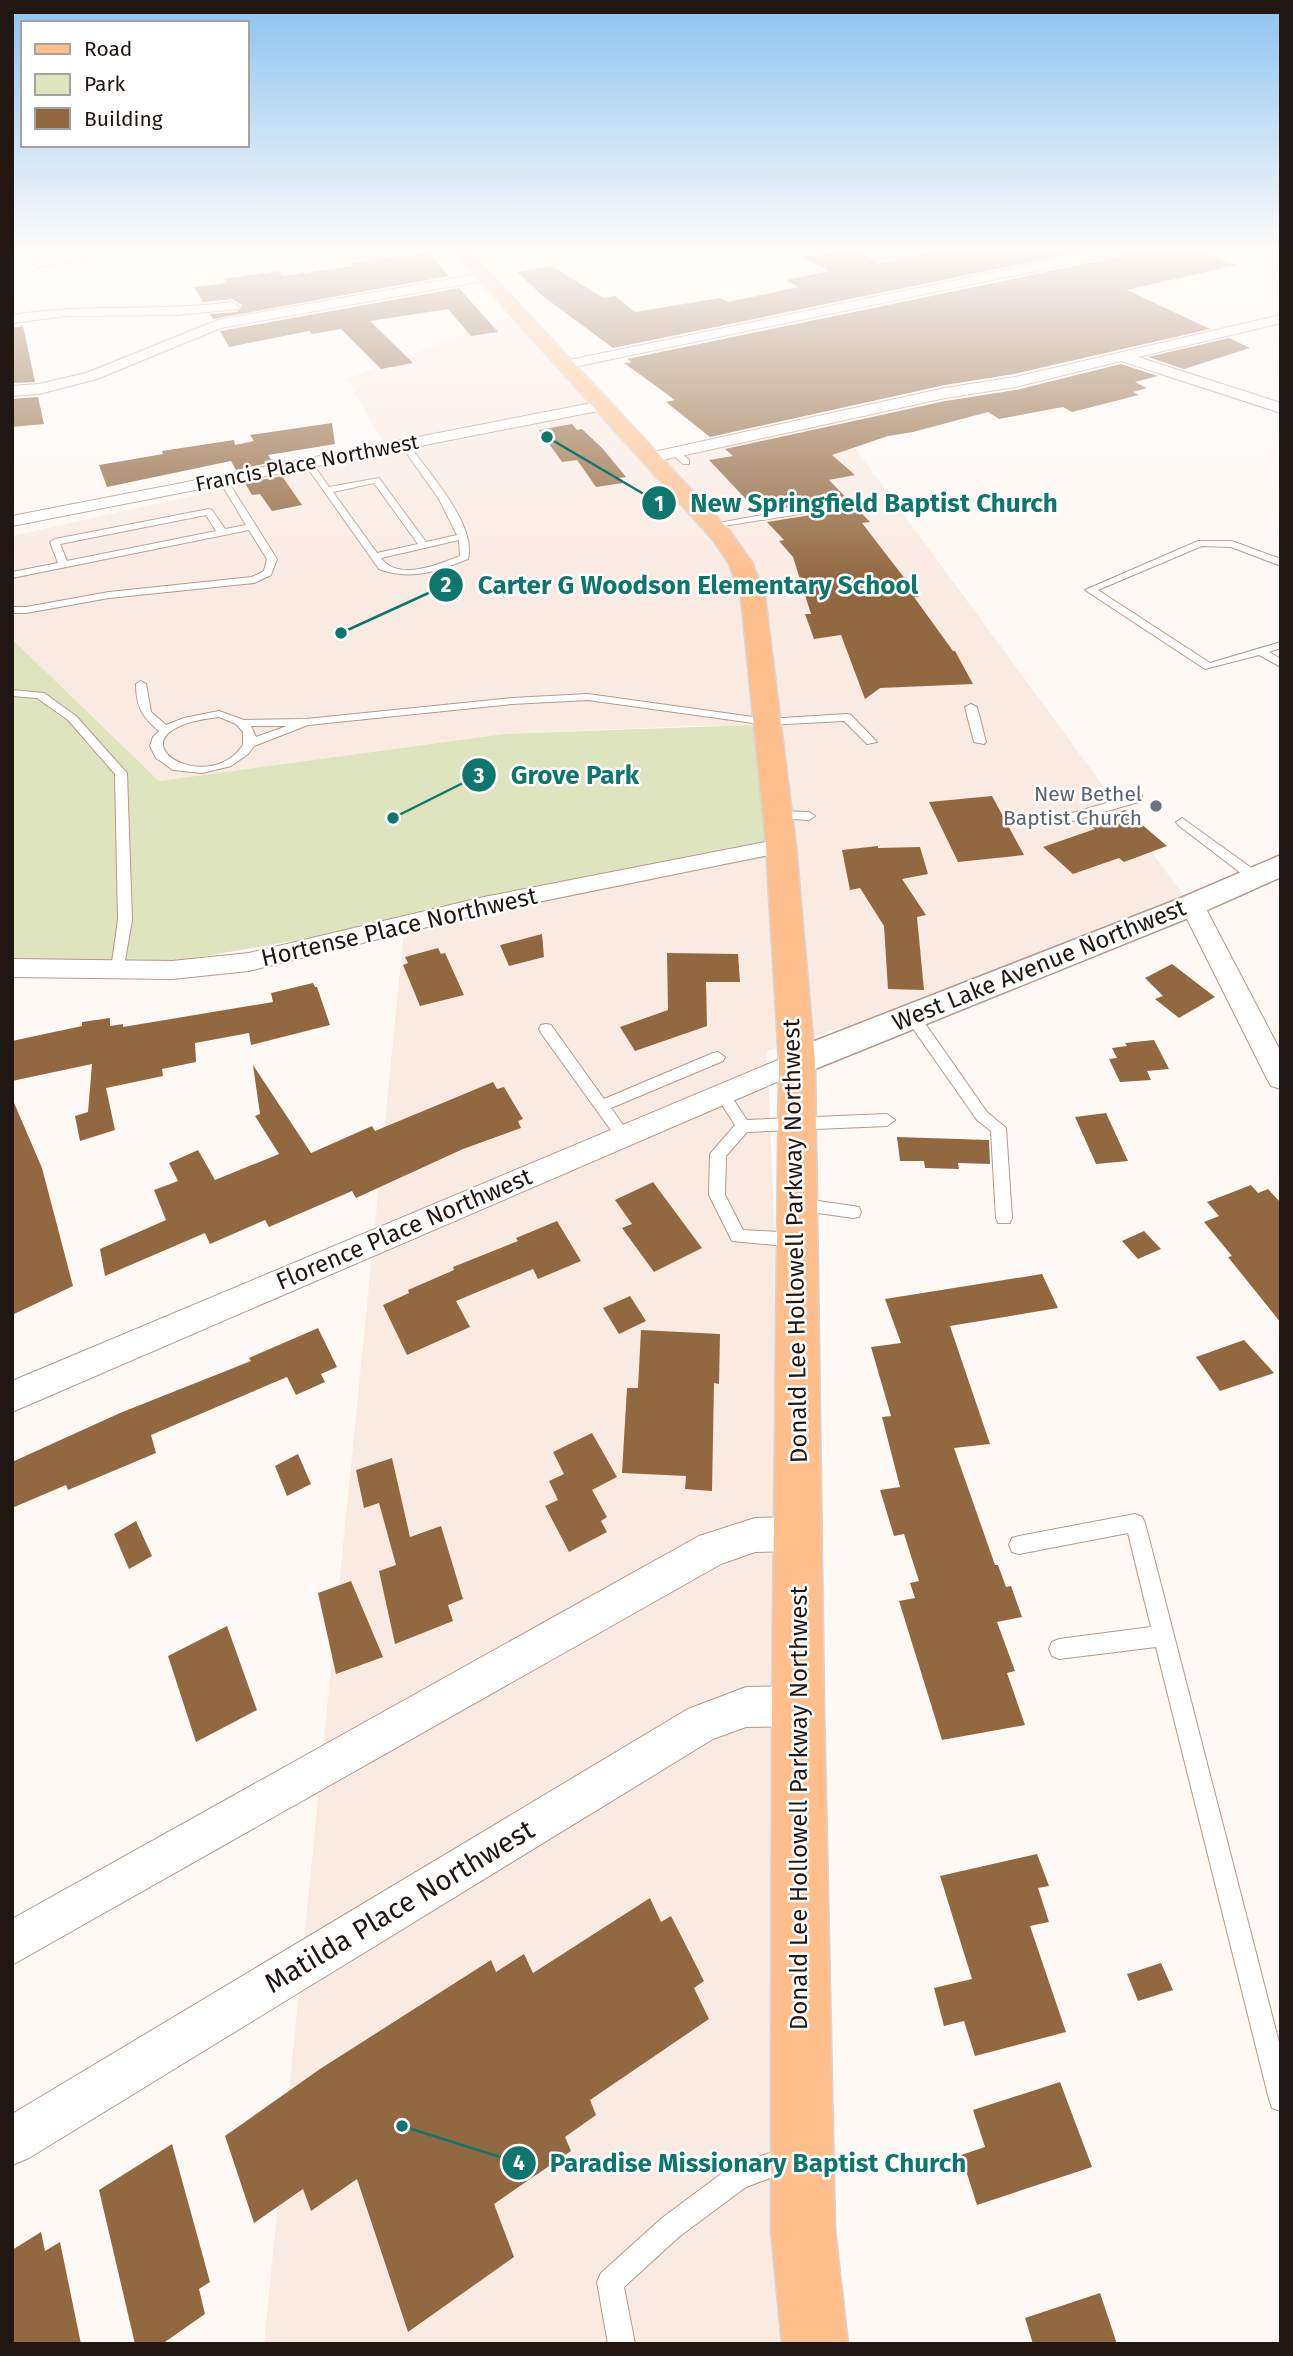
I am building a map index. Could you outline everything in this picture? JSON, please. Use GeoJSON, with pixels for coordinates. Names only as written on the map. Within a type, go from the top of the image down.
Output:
{"type":"FeatureCollection","features":[{"type":"Feature","properties":{"kind":"main road","name":"Donald Lee Hollowell Parkway Northwest"},"geometry":{"type":"LineString","coordinates":[[560,360],[602,406],[670,457],[712,525],[741,564],[753,597],[781,846],[797,1062],[798,1706],[803,2230],[815,2344]]}},
{"type":"Feature","properties":{"kind":"street"},"geometry":{"type":"LineString","coordinates":[[12,391],[47,389],[88,378],[129,360]]}},
{"type":"Feature","properties":{"kind":"street"},"geometry":{"type":"LineString","coordinates":[[565,365],[589,360]]}},
{"type":"Feature","properties":{"kind":"street"},"geometry":{"type":"LineString","coordinates":[[670,457],[945,393],[1015,382],[1105,360]]}},
{"type":"Feature","properties":{"kind":"street"},"geometry":{"type":"LineString","coordinates":[[1133,360],[1281,408]]}},
{"type":"Feature","properties":{"kind":"street","name":"Francis Place Northwest"},"geometry":{"type":"LineString","coordinates":[[12,521],[602,406]]}},
{"type":"Feature","properties":{"kind":"street","name":"Hortense Place Northwest"},"geometry":{"type":"LineString","coordinates":[[12,968],[172,970],[249,962],[484,905],[781,846]]}},
{"type":"Feature","properties":{"kind":"street","name":"West Lake Avenue Northwest"},"geometry":{"type":"LineString","coordinates":[[797,1062],[1192,905],[1268,871]]}},
{"type":"Feature","properties":{"kind":"street"},"geometry":{"type":"LineString","coordinates":[[1192,905],[1281,1079]]}},
{"type":"Feature","properties":{"kind":"street","name":"Florence Place Northwest"},"geometry":{"type":"LineString","coordinates":[[12,1397],[797,1062]]}},
{"type":"Feature","properties":{"kind":"street"},"geometry":{"type":"LineString","coordinates":[[12,1943],[712,1549],[755,1535],[798,1534]]}},
{"type":"Feature","properties":{"kind":"street","name":"Matilda Place Northwest"},"geometry":{"type":"LineString","coordinates":[[12,2141],[702,1723],[746,1707],[798,1706]]}},
{"type":"Feature","properties":{"kind":"lane"},"geometry":{"type":"LineString","coordinates":[[308,463],[382,567],[392,572],[409,573],[436,568],[466,557],[467,545],[458,522],[404,444]]}},
{"type":"Feature","properties":{"kind":"lane"},"geometry":{"type":"LineString","coordinates":[[12,610],[130,593],[254,580],[268,573],[272,559],[223,480]]}},
{"type":"Feature","properties":{"kind":"lane"},"geometry":{"type":"LineString","coordinates":[[327,490],[376,480],[424,545]]}},
{"type":"Feature","properties":{"kind":"lane"},"geometry":{"type":"LineString","coordinates":[[712,525],[808,510]]}},
{"type":"Feature","properties":{"kind":"lane"},"geometry":{"type":"LineString","coordinates":[[63,564],[55,542],[209,512],[222,533]]}},
{"type":"Feature","properties":{"kind":"lane"},"geometry":{"type":"LineString","coordinates":[[12,575],[251,527]]}},
{"type":"Feature","properties":{"kind":"lane"},"geometry":{"type":"LineString","coordinates":[[374,556],[463,536]]}},
{"type":"Feature","properties":{"kind":"lane"},"geometry":{"type":"LineString","coordinates":[[1281,563],[1232,544],[1201,543],[1090,590],[1209,667],[1281,645]]}},
{"type":"Feature","properties":{"kind":"lane"},"geometry":{"type":"LineString","coordinates":[[1261,652],[1281,664]]}},
{"type":"Feature","properties":{"kind":"lane"},"geometry":{"type":"LineString","coordinates":[[141,684],[141,707],[146,715],[166,731]]}},
{"type":"Feature","properties":{"kind":"lane"},"geometry":{"type":"LineString","coordinates":[[12,693],[40,695],[72,718],[121,773],[125,920],[118,969]]}},
{"type":"Feature","properties":{"kind":"lane"},"geometry":{"type":"LineString","coordinates":[[245,723],[250,733],[249,744],[243,754],[230,761],[198,769],[182,768],[169,764],[157,749],[159,740],[166,731],[183,721],[205,715],[233,716],[245,723],[306,722],[512,701],[588,697],[767,722],[847,717],[872,742]]}},
{"type":"Feature","properties":{"kind":"lane"},"geometry":{"type":"LineString","coordinates":[[971,707],[980,741]]}},
{"type":"Feature","properties":{"kind":"lane"},"geometry":{"type":"LineString","coordinates":[[249,744],[306,722]]}},
{"type":"Feature","properties":{"kind":"lane"},"geometry":{"type":"LineString","coordinates":[[1069,818],[1138,798]]}},
{"type":"Feature","properties":{"kind":"lane"},"geometry":{"type":"LineString","coordinates":[[778,815],[809,816]]}},
{"type":"Feature","properties":{"kind":"lane"},"geometry":{"type":"LineString","coordinates":[[1182,822],[1268,871]]}},
{"type":"Feature","properties":{"kind":"lane"},"geometry":{"type":"LineString","coordinates":[[912,1016],[982,1116],[998,1128],[1004,1218]]}},
{"type":"Feature","properties":{"kind":"lane"},"geometry":{"type":"LineString","coordinates":[[545,1028],[623,1136]]}},
{"type":"Feature","properties":{"kind":"lane"},"geometry":{"type":"LineString","coordinates":[[602,1106],[719,1057]]}},
{"type":"Feature","properties":{"kind":"lane"},"geometry":{"type":"LineString","coordinates":[[722,1094],[743,1126]]}},
{"type":"Feature","properties":{"kind":"lane"},"geometry":{"type":"LineString","coordinates":[[853,1212],[738,1236],[717,1195],[718,1154],[743,1126],[887,1120]]}},
{"type":"Feature","properties":{"kind":"lane"},"geometry":{"type":"LineString","coordinates":[[1019,1545],[1135,1523],[1281,2099]]}},
{"type":"Feature","properties":{"kind":"lane"},"geometry":{"type":"LineString","coordinates":[[1059,1649],[1164,1636]]}},
{"type":"Feature","properties":{"kind":"lane"},"geometry":{"type":"LineString","coordinates":[[622,2344],[610,2282],[671,2227],[738,2177],[802,2154]]}},
{"type":"Feature","properties":{"kind":"shaded area"},"geometry":{"type":"Polygon","coordinates":[[[397,360],[562,360],[644,458],[832,417],[1198,915],[767,1051],[821,2344],[264,2344],[405,921],[753,726],[504,734],[159,781],[12,639],[12,536],[389,452],[347,379],[397,360]]]}},
{"type":"Feature","properties":{"kind":"green space"},"geometry":{"type":"Polygon","coordinates":[[[12,639],[159,781],[504,734],[753,725],[782,855],[161,964],[12,966],[12,639]]]}},
{"type":"Feature","properties":{"kind":"building"},"geometry":{"type":"Polygon","coordinates":[[[12,360],[30,360],[35,382],[12,383],[12,360]]]}},
{"type":"Feature","properties":{"kind":"building"},"geometry":{"type":"Polygon","coordinates":[[[372,360],[410,360],[413,363],[381,369],[372,360]]]}},
{"type":"Feature","properties":{"kind":"building"},"geometry":{"type":"Polygon","coordinates":[[[629,360],[1075,360],[1014,374],[945,385],[710,437],[666,402],[675,400],[624,363],[632,362],[629,360]]]}},
{"type":"Feature","properties":{"kind":"building"},"geometry":{"type":"Polygon","coordinates":[[[1157,360],[1212,360],[1184,369],[1157,360]]]}},
{"type":"Feature","properties":{"kind":"building"},"geometry":{"type":"Polygon","coordinates":[[[1121,364],[1158,376],[1135,382],[1147,388],[1133,392],[1139,395],[1072,412],[1063,407],[999,419],[988,412],[888,436],[832,455],[855,475],[829,480],[870,522],[862,523],[919,597],[914,597],[955,651],[973,684],[880,688],[865,699],[841,635],[814,639],[805,614],[811,614],[793,557],[779,541],[784,540],[767,522],[811,515],[813,506],[808,504],[759,513],[709,460],[733,456],[725,449],[945,401],[1016,390],[1121,364]]]}},
{"type":"Feature","properties":{"kind":"building"},"geometry":{"type":"Polygon","coordinates":[[[38,397],[44,424],[12,427],[12,399],[38,397]]]}},
{"type":"Feature","properties":{"kind":"building"},"geometry":{"type":"Polygon","coordinates":[[[332,423],[335,444],[268,455],[273,462],[236,470],[231,461],[107,487],[99,465],[163,454],[162,451],[234,440],[235,445],[254,441],[250,435],[332,423]]]}},
{"type":"Feature","properties":{"kind":"building"},"geometry":{"type":"Polygon","coordinates":[[[572,424],[577,430],[582,429],[603,449],[626,477],[619,478],[623,483],[596,487],[577,460],[562,462],[539,430],[572,424]]]}},
{"type":"Feature","properties":{"kind":"building"},"geometry":{"type":"Polygon","coordinates":[[[282,476],[302,505],[272,511],[260,494],[252,495],[245,483],[282,476]]]}},
{"type":"Feature","properties":{"kind":"building"},"geometry":{"type":"Polygon","coordinates":[[[992,796],[1024,855],[958,862],[929,802],[992,796]]]}},
{"type":"Feature","properties":{"kind":"building"},"geometry":{"type":"Polygon","coordinates":[[[1125,810],[1167,846],[1124,862],[1119,858],[1073,874],[1043,847],[1095,829],[1087,823],[1125,810]]]}},
{"type":"Feature","properties":{"kind":"building"},"geometry":{"type":"Polygon","coordinates":[[[878,846],[920,847],[928,874],[902,879],[926,915],[917,917],[924,990],[888,989],[884,926],[860,888],[850,890],[842,850],[878,846]]]}},
{"type":"Feature","properties":{"kind":"building"},"geometry":{"type":"Polygon","coordinates":[[[542,934],[544,957],[509,966],[500,945],[542,934]]]}},
{"type":"Feature","properties":{"kind":"building"},"geometry":{"type":"Polygon","coordinates":[[[438,948],[441,954],[445,953],[464,995],[420,1006],[403,965],[408,963],[405,957],[438,948]]]}},
{"type":"Feature","properties":{"kind":"building"},"geometry":{"type":"Polygon","coordinates":[[[667,953],[738,954],[740,982],[706,982],[707,1026],[635,1051],[620,1027],[668,1010],[667,953]]]}},
{"type":"Feature","properties":{"kind":"building"},"geometry":{"type":"Polygon","coordinates":[[[1172,964],[1215,997],[1179,1018],[1155,999],[1163,996],[1145,978],[1172,964]]]}},
{"type":"Feature","properties":{"kind":"building"},"geometry":{"type":"Polygon","coordinates":[[[313,983],[317,987],[330,1025],[251,1045],[249,1033],[195,1043],[196,1062],[162,1069],[163,1076],[106,1088],[115,1130],[80,1141],[75,1116],[88,1112],[92,1064],[12,1081],[12,1041],[82,1026],[82,1022],[110,1018],[110,1026],[123,1024],[123,1027],[273,1002],[271,993],[313,983]]]}},
{"type":"Feature","properties":{"kind":"building"},"geometry":{"type":"Polygon","coordinates":[[[1154,1040],[1169,1069],[1147,1071],[1151,1080],[1120,1082],[1109,1059],[1117,1058],[1112,1048],[1127,1046],[1125,1043],[1154,1040]]]}},
{"type":"Feature","properties":{"kind":"building"},"geometry":{"type":"Polygon","coordinates":[[[253,1065],[311,1153],[372,1126],[375,1131],[493,1082],[497,1089],[504,1087],[523,1119],[518,1121],[521,1128],[463,1149],[356,1198],[352,1191],[269,1227],[265,1220],[210,1244],[205,1233],[105,1276],[100,1249],[166,1220],[154,1190],[178,1181],[169,1163],[198,1150],[215,1180],[279,1154],[255,1116],[260,1114],[253,1065]]]}},
{"type":"Feature","properties":{"kind":"building"},"geometry":{"type":"Polygon","coordinates":[[[12,1098],[42,1168],[73,1286],[12,1315],[12,1098]]]}},
{"type":"Feature","properties":{"kind":"building"},"geometry":{"type":"Polygon","coordinates":[[[1106,1113],[1128,1161],[1096,1164],[1075,1117],[1106,1113]]]}},
{"type":"Feature","properties":{"kind":"building"},"geometry":{"type":"Polygon","coordinates":[[[897,1137],[989,1140],[990,1164],[958,1163],[959,1169],[925,1168],[924,1161],[900,1161],[897,1137]]]}},
{"type":"Feature","properties":{"kind":"building"},"geometry":{"type":"Polygon","coordinates":[[[653,1182],[702,1248],[654,1272],[622,1228],[632,1224],[615,1200],[653,1182]]]}},
{"type":"Feature","properties":{"kind":"building"},"geometry":{"type":"Polygon","coordinates":[[[1251,1185],[1258,1193],[1268,1189],[1281,1203],[1281,1323],[1228,1257],[1232,1256],[1204,1222],[1219,1216],[1207,1202],[1251,1185]]]}},
{"type":"Feature","properties":{"kind":"building"},"geometry":{"type":"Polygon","coordinates":[[[557,1221],[581,1261],[538,1279],[533,1269],[456,1301],[470,1327],[407,1355],[383,1305],[409,1293],[408,1290],[454,1270],[453,1267],[518,1241],[516,1238],[557,1221]]]}},
{"type":"Feature","properties":{"kind":"building"},"geometry":{"type":"Polygon","coordinates":[[[1144,1231],[1161,1249],[1138,1259],[1122,1241],[1144,1231]]]}},
{"type":"Feature","properties":{"kind":"building"},"geometry":{"type":"Polygon","coordinates":[[[1042,1274],[1058,1308],[950,1326],[990,1444],[954,1448],[995,1565],[998,1565],[1006,1587],[1011,1586],[1022,1617],[997,1622],[1015,1671],[1007,1673],[1025,1725],[942,1740],[899,1601],[915,1598],[910,1583],[919,1581],[904,1534],[894,1536],[880,1490],[900,1487],[882,1417],[891,1416],[871,1347],[901,1343],[885,1299],[1042,1274]]]}},
{"type":"Feature","properties":{"kind":"building"},"geometry":{"type":"Polygon","coordinates":[[[630,1296],[646,1321],[619,1334],[603,1308],[630,1296]]]}},
{"type":"Feature","properties":{"kind":"building"},"geometry":{"type":"Polygon","coordinates":[[[318,1328],[337,1367],[321,1374],[325,1382],[296,1395],[287,1377],[151,1435],[156,1453],[68,1490],[66,1485],[12,1508],[12,1462],[120,1413],[251,1361],[249,1358],[318,1328]]]}},
{"type":"Feature","properties":{"kind":"building"},"geometry":{"type":"Polygon","coordinates":[[[641,1330],[720,1334],[719,1384],[714,1383],[712,1491],[685,1489],[686,1476],[622,1473],[627,1388],[638,1388],[641,1330]]]}},
{"type":"Feature","properties":{"kind":"building"},"geometry":{"type":"Polygon","coordinates":[[[1244,1340],[1274,1373],[1220,1391],[1196,1357],[1244,1340]]]}},
{"type":"Feature","properties":{"kind":"building"},"geometry":{"type":"Polygon","coordinates":[[[592,1433],[617,1477],[592,1490],[607,1517],[601,1521],[607,1532],[569,1552],[545,1506],[558,1500],[549,1481],[564,1474],[553,1452],[592,1433]]]}},
{"type":"Feature","properties":{"kind":"building"},"geometry":{"type":"Polygon","coordinates":[[[298,1454],[311,1484],[287,1496],[275,1466],[298,1454]]]}},
{"type":"Feature","properties":{"kind":"building"},"geometry":{"type":"Polygon","coordinates":[[[392,1458],[410,1537],[441,1526],[463,1599],[448,1605],[453,1621],[395,1644],[379,1571],[396,1565],[379,1503],[364,1508],[356,1470],[392,1458]]]}},
{"type":"Feature","properties":{"kind":"building"},"geometry":{"type":"Polygon","coordinates":[[[136,1521],[152,1556],[129,1569],[114,1534],[136,1521]]]}},
{"type":"Feature","properties":{"kind":"building"},"geometry":{"type":"Polygon","coordinates":[[[351,1581],[383,1657],[336,1674],[318,1593],[351,1581]]]}},
{"type":"Feature","properties":{"kind":"building"},"geometry":{"type":"Polygon","coordinates":[[[227,1626],[257,1710],[196,1742],[168,1656],[227,1626]]]}},
{"type":"Feature","properties":{"kind":"building"},"geometry":{"type":"Polygon","coordinates":[[[1037,1854],[1049,1886],[1038,1888],[1049,1922],[1030,1926],[1066,2032],[975,2056],[964,2021],[944,2026],[934,1988],[972,1979],[940,1876],[1037,1854]]]}},
{"type":"Feature","properties":{"kind":"building"},"geometry":{"type":"Polygon","coordinates":[[[650,1898],[661,1922],[671,1916],[704,1981],[694,1988],[709,2019],[590,2100],[596,2115],[565,2137],[571,2151],[494,2204],[514,2257],[408,2332],[357,2179],[311,2211],[303,2189],[254,2223],[225,2136],[320,2069],[491,1960],[496,1972],[524,1954],[533,1973],[650,1898]]]}},
{"type":"Feature","properties":{"kind":"building"},"geometry":{"type":"Polygon","coordinates":[[[1161,1963],[1173,1990],[1138,2001],[1127,1974],[1161,1963]]]}},
{"type":"Feature","properties":{"kind":"building"},"geometry":{"type":"Polygon","coordinates":[[[1060,2082],[1092,2167],[977,2205],[961,2155],[985,2147],[973,2110],[1060,2082]]]}},
{"type":"Feature","properties":{"kind":"building"},"geometry":{"type":"Polygon","coordinates":[[[172,2144],[210,2282],[199,2289],[205,2314],[162,2344],[135,2344],[99,2190],[172,2144]]]}},
{"type":"Feature","properties":{"kind":"building"},"geometry":{"type":"Polygon","coordinates":[[[41,2232],[45,2251],[60,2242],[81,2344],[12,2344],[12,2250],[41,2232]]]}},
{"type":"Feature","properties":{"kind":"building"},"geometry":{"type":"Polygon","coordinates":[[[1100,2293],[1117,2344],[1033,2344],[1025,2318],[1100,2293]]]}},
{"type":"Feature","properties":{"kind":"place","name":"New Springfield Baptist Church"},"geometry":{"type":"Point","coordinates":[547,437]}},
{"type":"Feature","properties":{"kind":"place","name":"Carter G Woodson Elementary School"},"geometry":{"type":"Point","coordinates":[341,633]}},
{"type":"Feature","properties":{"kind":"place","name":"New Bethel Baptist Church"},"geometry":{"type":"Point","coordinates":[1156,806]}},
{"type":"Feature","properties":{"kind":"place","name":"Grove Park"},"geometry":{"type":"Point","coordinates":[393,818]}},
{"type":"Feature","properties":{"kind":"place","name":"Paradise Missionary Baptist Church"},"geometry":{"type":"Point","coordinates":[402,2126]}}]}
